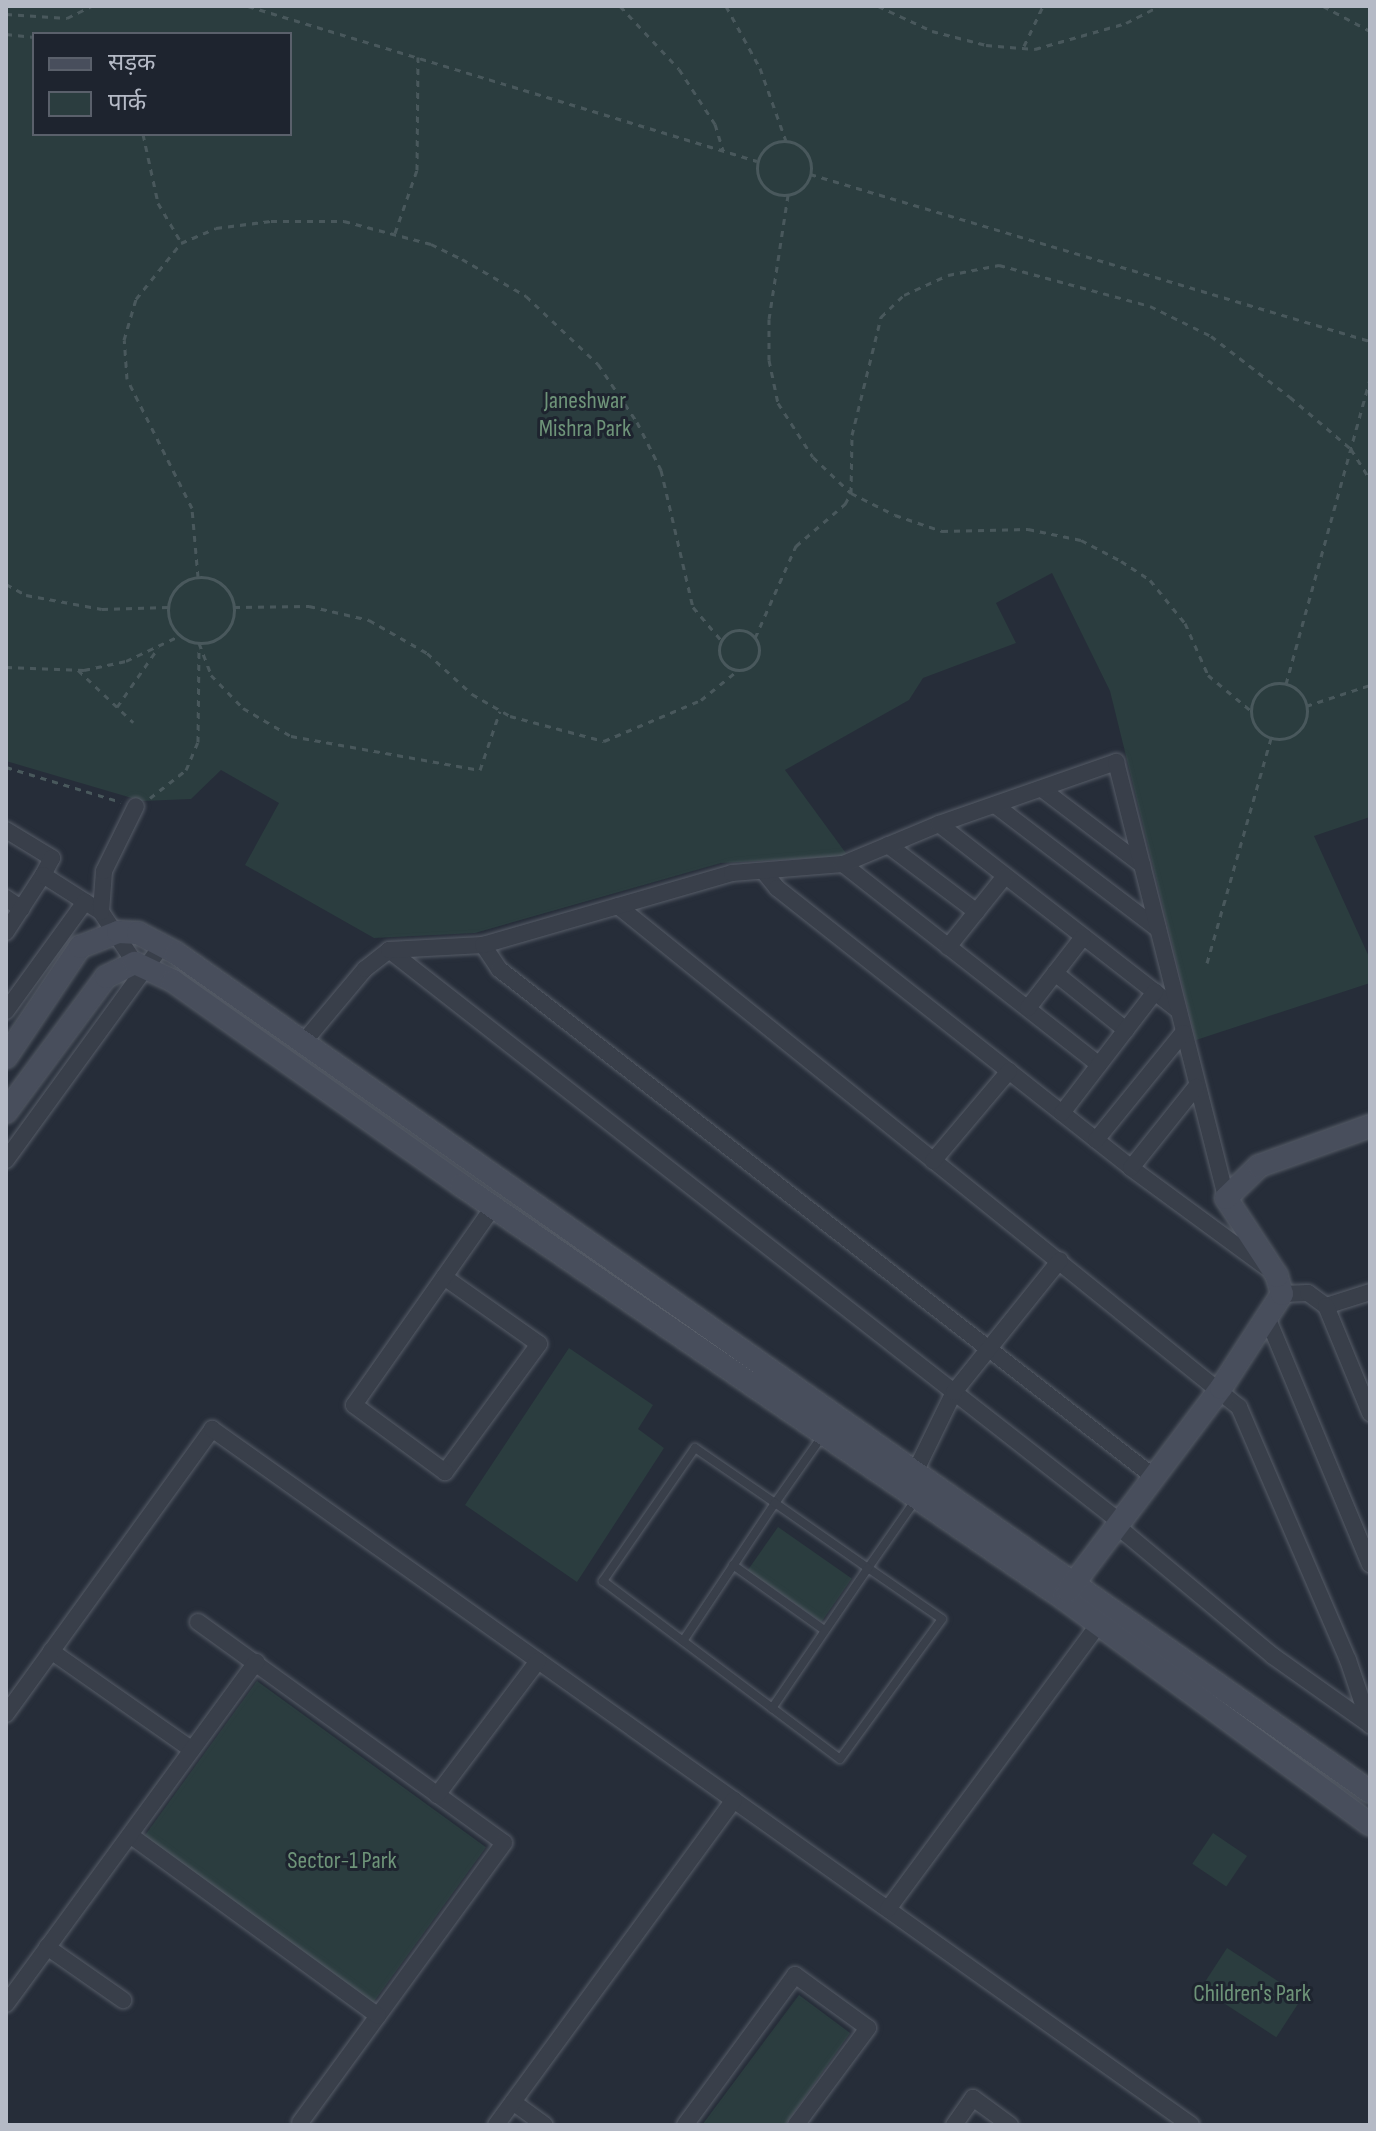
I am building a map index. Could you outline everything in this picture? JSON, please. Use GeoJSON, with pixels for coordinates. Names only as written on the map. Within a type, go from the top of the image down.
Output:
{"type":"FeatureCollection","features":[{"type":"Feature","properties":{"kind":"street"},"geometry":{"type":"LineString","coordinates":[[302,1044],[365,969],[389,950],[483,945],[732,873],[843,864],[939,824],[1116,762],[1226,1198],[1280,1285]]}},
{"type":"Feature","properties":{"kind":"street"},"geometry":{"type":"LineString","coordinates":[[1042,789],[1142,865]]}},
{"type":"Feature","properties":{"kind":"street"},"geometry":{"type":"LineString","coordinates":[[995,805],[1158,929]]}},
{"type":"Feature","properties":{"kind":"street"},"geometry":{"type":"LineString","coordinates":[[101,912],[104,871],[136,806]]}},
{"type":"Feature","properties":{"kind":"street"},"geometry":{"type":"LineString","coordinates":[[939,824],[1177,1009]]}},
{"type":"Feature","properties":{"kind":"street"},"geometry":{"type":"LineString","coordinates":[[6,830],[52,858],[6,932]]}},
{"type":"Feature","properties":{"kind":"street"},"geometry":{"type":"LineString","coordinates":[[888,845],[977,912]]}},
{"type":"Feature","properties":{"kind":"street"},"geometry":{"type":"LineString","coordinates":[[843,864],[1099,1065]]}},
{"type":"Feature","properties":{"kind":"street"},"geometry":{"type":"LineString","coordinates":[[764,872],[777,888],[1280,1285],[1308,1293],[1326,1306],[1370,1413]]}},
{"type":"Feature","properties":{"kind":"street"},"geometry":{"type":"LineString","coordinates":[[43,875],[101,912],[140,965],[173,981],[493,1207],[824,1434],[918,1497],[1069,1589]]}},
{"type":"Feature","properties":{"kind":"street"},"geometry":{"type":"LineString","coordinates":[[948,947],[1005,876]]}},
{"type":"Feature","properties":{"kind":"street"},"geometry":{"type":"LineString","coordinates":[[6,898],[22,909]]}},
{"type":"Feature","properties":{"kind":"street"},"geometry":{"type":"LineString","coordinates":[[6,1011],[85,902]]}},
{"type":"Feature","properties":{"kind":"street"},"geometry":{"type":"LineString","coordinates":[[389,950],[954,1392],[1118,1524],[1273,1656],[1370,1725],[1348,1660],[1239,1407],[1221,1388],[933,1161],[618,906]]}},
{"type":"Feature","properties":{"kind":"street"},"geometry":{"type":"LineString","coordinates":[[6,1057],[80,947],[118,932],[138,933],[162,945],[916,1470],[1105,1615],[1370,1792]]}},
{"type":"Feature","properties":{"kind":"street"},"geometry":{"type":"LineString","coordinates":[[1028,1008],[1083,937]]}},
{"type":"Feature","properties":{"kind":"street"},"geometry":{"type":"LineString","coordinates":[[6,1160],[140,965],[162,945]]}},
{"type":"Feature","properties":{"kind":"street"},"geometry":{"type":"LineString","coordinates":[[483,945],[499,969],[1154,1477]]}},
{"type":"Feature","properties":{"kind":"street"},"geometry":{"type":"LineString","coordinates":[[6,1112],[106,977],[140,965]]}},
{"type":"Feature","properties":{"kind":"street"},"geometry":{"type":"LineString","coordinates":[[1055,973],[1126,1030]]}},
{"type":"Feature","properties":{"kind":"street"},"geometry":{"type":"LineString","coordinates":[[1062,1113],[1155,992]]}},
{"type":"Feature","properties":{"kind":"street"},"geometry":{"type":"LineString","coordinates":[[1096,1140],[1183,1033]]}},
{"type":"Feature","properties":{"kind":"street"},"geometry":{"type":"LineString","coordinates":[[933,1161],[1009,1071]]}},
{"type":"Feature","properties":{"kind":"street"},"geometry":{"type":"LineString","coordinates":[[1131,1168],[1196,1087]]}},
{"type":"Feature","properties":{"kind":"street"},"geometry":{"type":"LineString","coordinates":[[1226,1198],[1259,1166],[1370,1126]]}},
{"type":"Feature","properties":{"kind":"street"},"geometry":{"type":"LineString","coordinates":[[444,1277],[539,1344],[445,1472],[354,1405],[493,1207]]}},
{"type":"Feature","properties":{"kind":"street"},"geometry":{"type":"LineString","coordinates":[[916,1470],[954,1392],[1060,1260]]}},
{"type":"Feature","properties":{"kind":"street"},"geometry":{"type":"LineString","coordinates":[[1069,1589],[1221,1388],[1267,1317],[1280,1285]]}},
{"type":"Feature","properties":{"kind":"street"},"geometry":{"type":"LineString","coordinates":[[1326,1306],[1370,1292]]}},
{"type":"Feature","properties":{"kind":"street"},"geometry":{"type":"LineString","coordinates":[[1267,1317],[1370,1564]]}},
{"type":"Feature","properties":{"kind":"street"},"geometry":{"type":"LineString","coordinates":[[6,1714],[212,1429],[1191,2125]]}},
{"type":"Feature","properties":{"kind":"street"},"geometry":{"type":"LineString","coordinates":[[1105,1615],[1370,1824]]}},
{"type":"Feature","properties":{"kind":"street"},"geometry":{"type":"LineString","coordinates":[[888,1909],[1105,1615]]}},
{"type":"Feature","properties":{"kind":"street"},"geometry":{"type":"LineString","coordinates":[[198,1622],[504,1843],[300,2123]]}},
{"type":"Feature","properties":{"kind":"street"},"geometry":{"type":"LineString","coordinates":[[51,1651],[191,1749]]}},
{"type":"Feature","properties":{"kind":"street"},"geometry":{"type":"LineString","coordinates":[[437,1795],[538,1661]]}},
{"type":"Feature","properties":{"kind":"street"},"geometry":{"type":"LineString","coordinates":[[6,2004],[256,1662]]}},
{"type":"Feature","properties":{"kind":"street"},"geometry":{"type":"LineString","coordinates":[[496,2125],[734,1800]]}},
{"type":"Feature","properties":{"kind":"street"},"geometry":{"type":"LineString","coordinates":[[130,1835],[378,2016]]}},
{"type":"Feature","properties":{"kind":"street"},"geometry":{"type":"LineString","coordinates":[[47,1947],[123,2000]]}},
{"type":"Feature","properties":{"kind":"street"},"geometry":{"type":"LineString","coordinates":[[685,2125],[795,1975],[868,2028],[796,2125]]}},
{"type":"Feature","properties":{"kind":"street"},"geometry":{"type":"LineString","coordinates":[[954,2125],[973,2098],[1010,2125]]}},
{"type":"Feature","properties":{"kind":"street"},"geometry":{"type":"LineString","coordinates":[[513,2102],[545,2125]]}},
{"type":"Feature","properties":{"kind":"lane"},"geometry":{"type":"LineString","coordinates":[[683,1641],[824,1434]]}},
{"type":"Feature","properties":{"kind":"lane"},"geometry":{"type":"LineString","coordinates":[[695,1448],[868,1568],[942,1619],[840,1759],[603,1581],[695,1448]]}},
{"type":"Feature","properties":{"kind":"lane"},"geometry":{"type":"LineString","coordinates":[[772,1708],[918,1497]]}},
{"type":"Feature","properties":{"kind":"lane"},"geometry":{"type":"LineString","coordinates":[[733,1565],[824,1630]]}},
{"type":"Feature","properties":{"kind":"path"},"geometry":{"type":"LineString","coordinates":[[6,14],[67,18],[92,6]]}},
{"type":"Feature","properties":{"kind":"path"},"geometry":{"type":"LineString","coordinates":[[248,6],[757,161]]}},
{"type":"Feature","properties":{"kind":"path"},"geometry":{"type":"LineString","coordinates":[[620,6],[679,69],[715,124],[723,151]]}},
{"type":"Feature","properties":{"kind":"path"},"geometry":{"type":"LineString","coordinates":[[726,6],[760,68],[786,141],[807,153],[810,174],[798,191],[788,195],[777,194],[760,182],[757,161],[769,145],[786,141]]}},
{"type":"Feature","properties":{"kind":"path"},"geometry":{"type":"LineString","coordinates":[[878,6],[932,31],[1023,48],[1126,23],[1160,6]]}},
{"type":"Feature","properties":{"kind":"path"},"geometry":{"type":"LineString","coordinates":[[1023,48],[1043,6]]}},
{"type":"Feature","properties":{"kind":"path"},"geometry":{"type":"LineString","coordinates":[[1323,6],[1370,31]]}},
{"type":"Feature","properties":{"kind":"path"},"geometry":{"type":"LineString","coordinates":[[6,34],[32,37]]}},
{"type":"Feature","properties":{"kind":"path"},"geometry":{"type":"LineString","coordinates":[[395,233],[417,170],[418,57]]}},
{"type":"Feature","properties":{"kind":"path"},"geometry":{"type":"LineString","coordinates":[[143,136],[158,203],[181,243]]}},
{"type":"Feature","properties":{"kind":"path"},"geometry":{"type":"LineString","coordinates":[[810,174],[1370,341]]}},
{"type":"Feature","properties":{"kind":"path"},"geometry":{"type":"LineString","coordinates":[[788,195],[769,319],[769,360],[778,403],[813,457],[851,493],[895,515],[942,531],[1028,529],[1081,540],[1121,561],[1150,580],[1185,623],[1208,675],[1250,710],[1258,730],[1271,738],[1298,732],[1306,706],[1300,692],[1286,684],[1259,690],[1250,710]]}},
{"type":"Feature","properties":{"kind":"path"},"geometry":{"type":"LineString","coordinates":[[198,577],[192,508],[127,379],[124,340],[136,299],[181,243],[216,228],[271,221],[344,221],[431,244],[526,296],[598,364],[637,422],[661,470],[693,607],[721,640],[723,663],[737,671]]}},
{"type":"Feature","properties":{"kind":"path"},"geometry":{"type":"LineString","coordinates":[[234,607],[309,606],[369,620],[427,653],[472,694],[500,711],[604,741],[701,700],[737,671],[757,660],[755,638],[796,546],[845,504],[851,493],[852,435],[881,317],[904,295],[948,275],[999,265],[1150,306],[1211,336],[1351,449],[1370,479]]}},
{"type":"Feature","properties":{"kind":"path"},"geometry":{"type":"LineString","coordinates":[[1286,684],[1370,378]]}},
{"type":"Feature","properties":{"kind":"path"},"geometry":{"type":"LineString","coordinates":[[6,667],[78,670],[126,661],[179,636],[199,643],[226,632],[234,607],[222,585],[198,577],[175,589],[168,607],[179,636]]}},
{"type":"Feature","properties":{"kind":"path"},"geometry":{"type":"LineString","coordinates":[[6,584],[26,595],[102,609],[168,607]]}},
{"type":"Feature","properties":{"kind":"path"},"geometry":{"type":"LineString","coordinates":[[721,640],[742,630],[755,638]]}},
{"type":"Feature","properties":{"kind":"path"},"geometry":{"type":"LineString","coordinates":[[199,643],[211,675],[243,708],[291,736],[480,770],[500,711]]}},
{"type":"Feature","properties":{"kind":"path"},"geometry":{"type":"LineString","coordinates":[[6,767],[136,806],[186,770],[198,742],[199,643]]}},
{"type":"Feature","properties":{"kind":"path"},"geometry":{"type":"LineString","coordinates":[[117,707],[160,645]]}},
{"type":"Feature","properties":{"kind":"path"},"geometry":{"type":"LineString","coordinates":[[78,670],[133,722]]}},
{"type":"Feature","properties":{"kind":"path"},"geometry":{"type":"LineString","coordinates":[[1306,706],[1370,685]]}},
{"type":"Feature","properties":{"kind":"path"},"geometry":{"type":"LineString","coordinates":[[1207,963],[1271,738]]}},
{"type":"Feature","properties":{"kind":"green space","name":"Janeshwar Mishra Park"},"geometry":{"type":"Polygon","coordinates":[[[6,6],[1370,6],[1370,817],[1314,836],[1370,959],[1370,983],[1196,1040],[1110,691],[1052,573],[996,603],[1016,643],[923,678],[909,700],[785,770],[848,856],[721,863],[475,933],[374,938],[245,865],[279,803],[221,770],[191,799],[142,801],[6,761],[6,6]]]}},
{"type":"Feature","properties":{"kind":"green space"},"geometry":{"type":"Polygon","coordinates":[[[569,1348],[653,1405],[638,1429],[664,1448],[577,1582],[465,1505],[569,1348]]]}},
{"type":"Feature","properties":{"kind":"green space"},"geometry":{"type":"Polygon","coordinates":[[[778,1527],[852,1579],[821,1622],[748,1570],[778,1527]]]}},
{"type":"Feature","properties":{"kind":"green space","name":"Sector-1 Park"},"geometry":{"type":"Polygon","coordinates":[[[257,1681],[486,1847],[373,2003],[144,1837],[257,1681]]]}},
{"type":"Feature","properties":{"kind":"green space"},"geometry":{"type":"Polygon","coordinates":[[[1213,1833],[1247,1856],[1226,1887],[1192,1864],[1213,1833]]]}},
{"type":"Feature","properties":{"kind":"green space","name":"Children's Park"},"geometry":{"type":"Polygon","coordinates":[[[1227,1948],[1302,1997],[1276,2037],[1201,1988],[1227,1948]]]}},
{"type":"Feature","properties":{"kind":"green space"},"geometry":{"type":"Polygon","coordinates":[[[799,1995],[850,2033],[785,2125],[702,2125],[799,1995]]]}}]}
